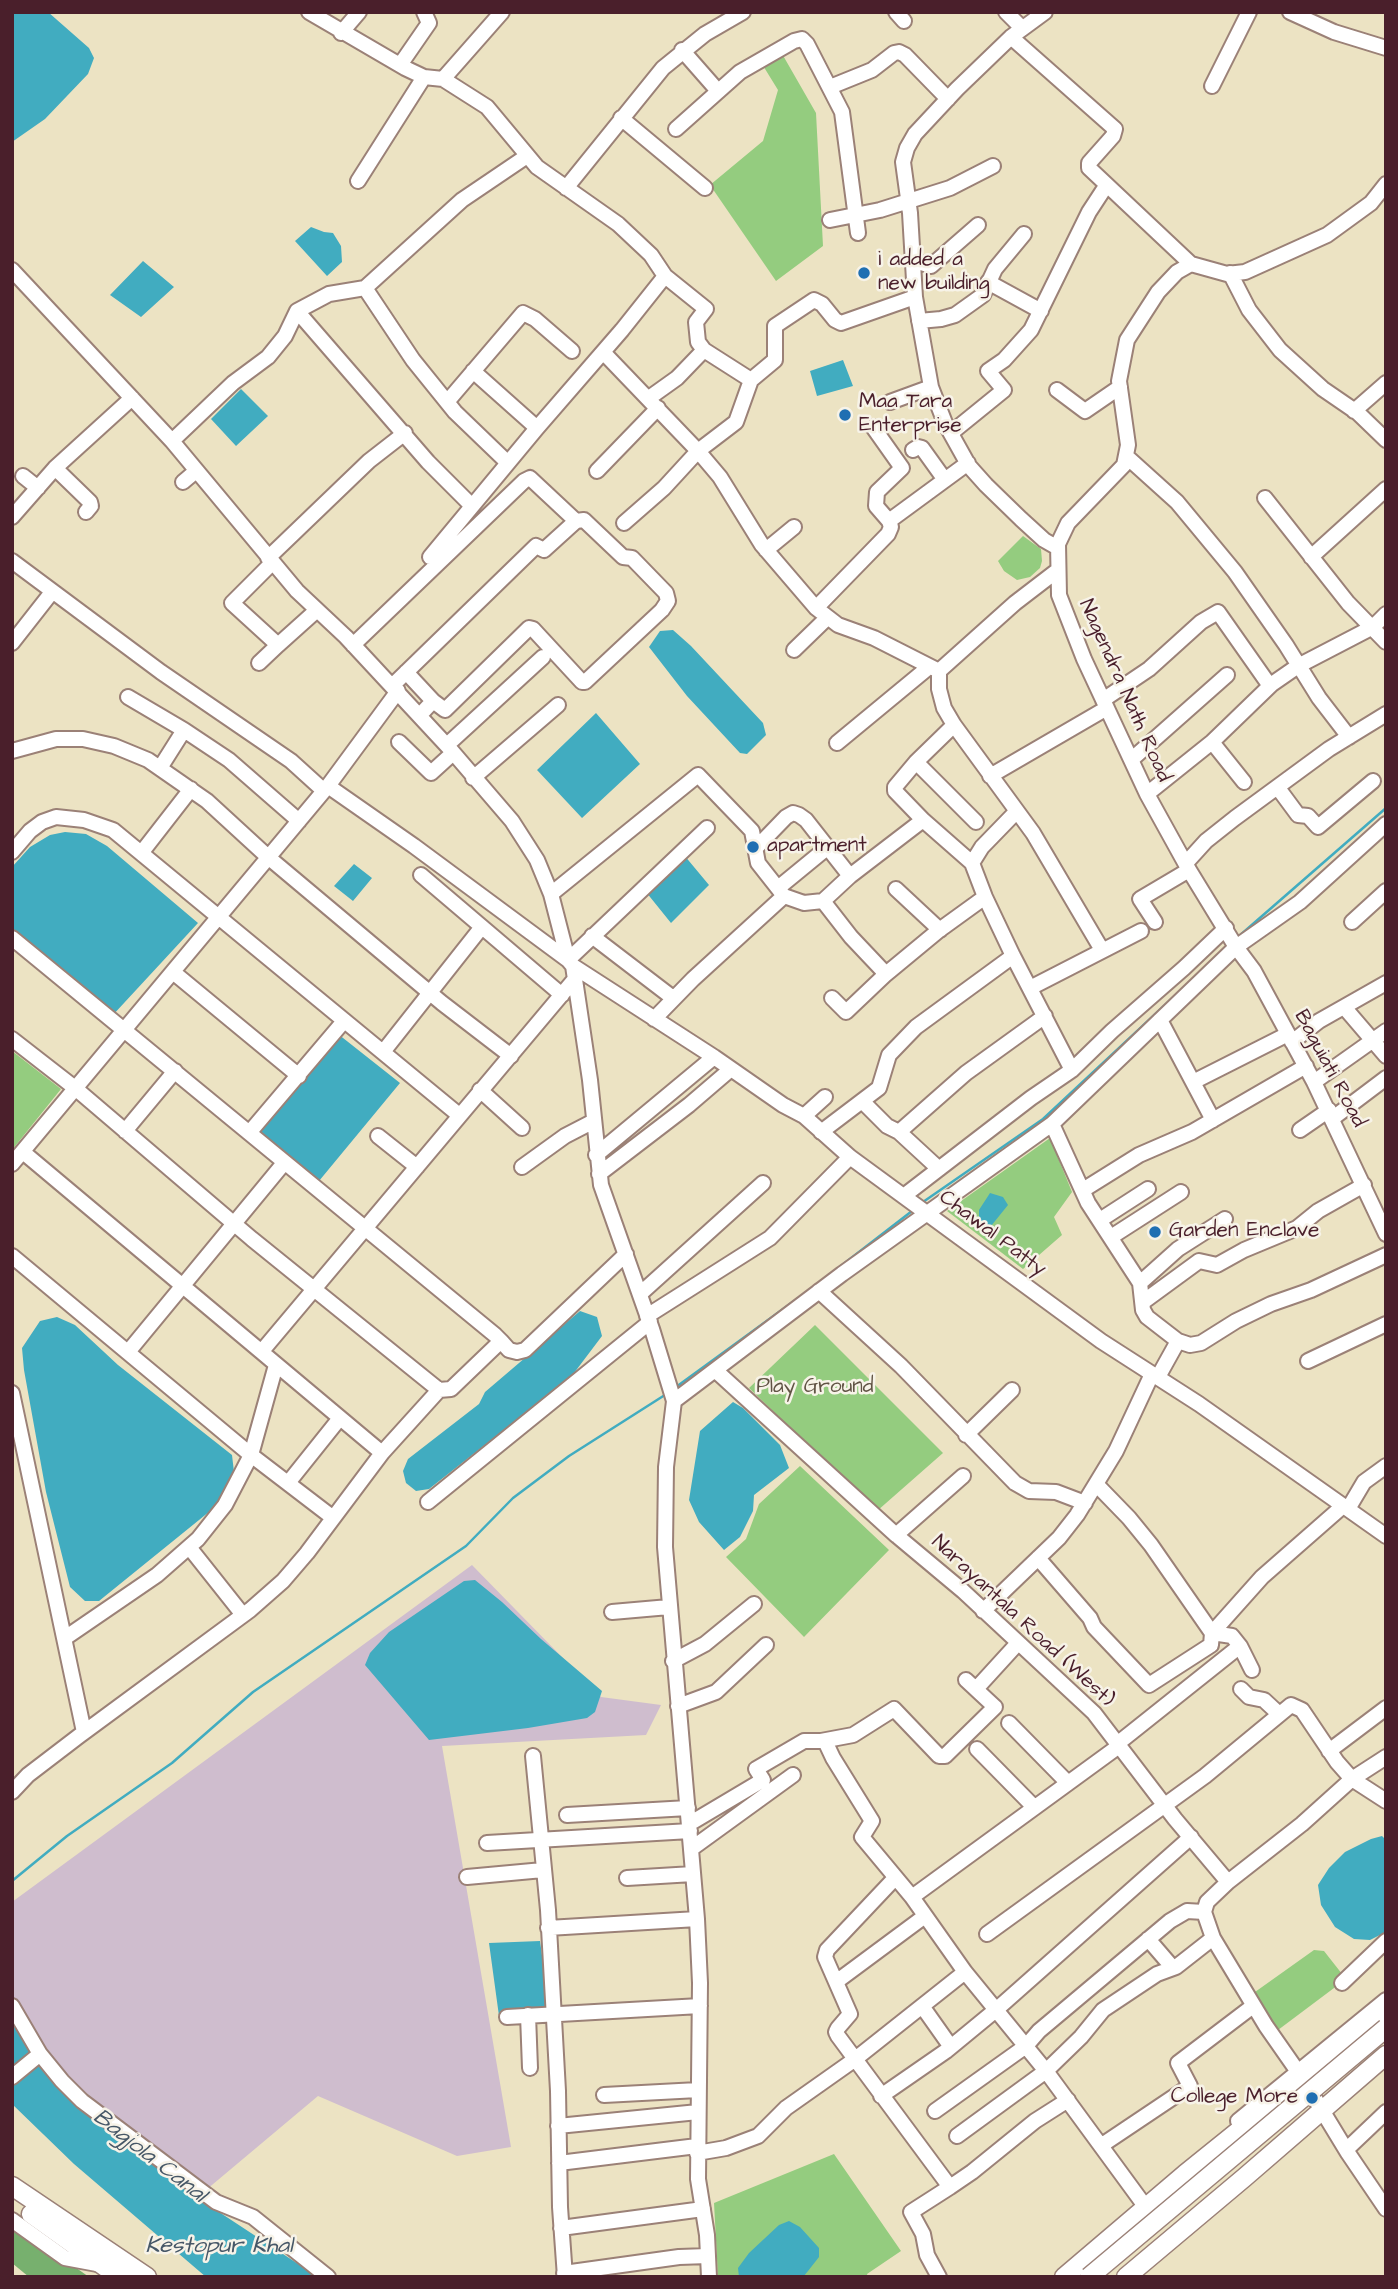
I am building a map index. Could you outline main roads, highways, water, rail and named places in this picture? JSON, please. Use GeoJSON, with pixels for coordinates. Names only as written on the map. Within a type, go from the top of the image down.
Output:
{"type":"FeatureCollection","features":[{"type":"Feature","properties":{"kind":"main road"},"geometry":{"type":"LineString","coordinates":[[1064,2277],[1300,2075],[1386,2012]]}},
{"type":"Feature","properties":{"kind":"main road"},"geometry":{"type":"LineString","coordinates":[[1089,2277],[1386,2028]]}},
{"type":"Feature","properties":{"kind":"main road"},"geometry":{"type":"LineString","coordinates":[[1107,2277],[1386,2043]]}},
{"type":"Feature","properties":{"kind":"main road"},"geometry":{"type":"LineString","coordinates":[[1328,2052],[1353,2084]]}},
{"type":"Feature","properties":{"kind":"main road"},"geometry":{"type":"LineString","coordinates":[[1126,2277],[1386,2055]]}},
{"type":"Feature","properties":{"kind":"main road"},"geometry":{"type":"LineString","coordinates":[[12,2186],[147,2277]]}},
{"type":"Feature","properties":{"kind":"main road"},"geometry":{"type":"LineString","coordinates":[[12,2200],[119,2277]]}},
{"type":"Feature","properties":{"kind":"water"},"geometry":{"type":"Polygon","coordinates":[[[12,12],[48,12],[89,48],[94,58],[88,74],[45,119],[12,142],[12,12]]]}},
{"type":"Feature","properties":{"kind":"water"},"geometry":{"type":"Polygon","coordinates":[[[311,227],[333,233],[341,246],[342,262],[327,276],[295,241],[311,227]]]}},
{"type":"Feature","properties":{"kind":"water"},"geometry":{"type":"Polygon","coordinates":[[[143,261],[174,287],[141,317],[110,295],[143,261]]]}},
{"type":"Feature","properties":{"kind":"water"},"geometry":{"type":"Polygon","coordinates":[[[843,360],[853,386],[817,396],[810,371],[843,360]]]}},
{"type":"Feature","properties":{"kind":"water"},"geometry":{"type":"Polygon","coordinates":[[[241,389],[268,416],[236,446],[211,419],[241,389]]]}},
{"type":"Feature","properties":{"kind":"water"},"geometry":{"type":"Polygon","coordinates":[[[673,630],[763,723],[766,735],[747,754],[740,753],[687,696],[649,647],[660,631],[673,630]]]}},
{"type":"Feature","properties":{"kind":"water"},"geometry":{"type":"Polygon","coordinates":[[[596,713],[640,764],[582,818],[537,770],[596,713]]]}},
{"type":"Feature","properties":{"kind":"water"},"geometry":{"type":"Polygon","coordinates":[[[65,832],[86,834],[107,846],[198,923],[112,1016],[12,934],[12,867],[30,847],[50,835],[65,832]]]}},
{"type":"Feature","properties":{"kind":"water"},"geometry":{"type":"Polygon","coordinates":[[[684,855],[709,885],[671,923],[646,892],[684,855]]]}},
{"type":"Feature","properties":{"kind":"water"},"geometry":{"type":"Polygon","coordinates":[[[354,864],[372,878],[353,901],[334,886],[354,864]]]}},
{"type":"Feature","properties":{"kind":"water"},"geometry":{"type":"Polygon","coordinates":[[[338,1034],[400,1083],[319,1181],[260,1131],[338,1034]]]}},
{"type":"Feature","properties":{"kind":"water"},"geometry":{"type":"Polygon","coordinates":[[[990,1193],[1003,1197],[1008,1205],[991,1226],[984,1227],[979,1221],[979,1210],[990,1193]]]}},
{"type":"Feature","properties":{"kind":"water"},"geometry":{"type":"Polygon","coordinates":[[[580,1311],[597,1317],[602,1336],[571,1377],[429,1489],[416,1491],[406,1483],[403,1471],[408,1459],[479,1404],[485,1392],[580,1311]]]}},
{"type":"Feature","properties":{"kind":"water"},"geometry":{"type":"Polygon","coordinates":[[[57,1317],[75,1325],[118,1365],[232,1455],[234,1472],[220,1503],[99,1601],[85,1601],[70,1587],[46,1492],[24,1370],[22,1348],[40,1321],[57,1317]]]}},
{"type":"Feature","properties":{"kind":"water"},"geometry":{"type":"Polygon","coordinates":[[[733,1402],[743,1408],[780,1445],[789,1468],[754,1495],[753,1511],[740,1537],[724,1550],[699,1522],[689,1500],[700,1431],[733,1402]]]}},
{"type":"Feature","properties":{"kind":"water"},"geometry":{"type":"Polygon","coordinates":[[[475,1580],[602,1691],[595,1712],[587,1718],[528,1728],[429,1740],[365,1665],[370,1653],[389,1632],[464,1581],[475,1580]]]}},
{"type":"Feature","properties":{"kind":"water"},"geometry":{"type":"Polygon","coordinates":[[[1382,1836],[1386,1840],[1386,1932],[1370,1940],[1354,1939],[1335,1927],[1321,1905],[1318,1885],[1329,1868],[1345,1852],[1382,1836]]]}},
{"type":"Feature","properties":{"kind":"water"},"geometry":{"type":"Polygon","coordinates":[[[540,1941],[550,2012],[499,2016],[489,1943],[540,1941]]]}},
{"type":"Feature","properties":{"kind":"water","name":"Kestopur Khal"},"geometry":{"type":"Polygon","coordinates":[[[12,2006],[32,2052],[184,2189],[318,2277],[206,2277],[74,2164],[12,2104],[12,2006]]]}},
{"type":"Feature","properties":{"kind":"water"},"geometry":{"type":"Polygon","coordinates":[[[789,2221],[800,2227],[819,2248],[819,2257],[803,2277],[739,2277],[738,2268],[749,2253],[779,2225],[789,2221]]]}},
{"type":"Feature","properties":{"kind":"waterway"},"geometry":{"type":"LineString","coordinates":[[1238,937],[1386,808]]}},
{"type":"Feature","properties":{"kind":"waterway"},"geometry":{"type":"LineString","coordinates":[[923,1202],[1043,1119],[1179,992]]}},
{"type":"Feature","properties":{"kind":"waterway"},"geometry":{"type":"LineString","coordinates":[[815,1286],[912,1211]]}},
{"type":"Feature","properties":{"kind":"waterway"},"geometry":{"type":"LineString","coordinates":[[676,1387],[801,1296]]}},
{"type":"Feature","properties":{"kind":"waterway"},"geometry":{"type":"LineString","coordinates":[[12,1881],[67,1836],[172,1763],[253,1692],[466,1546],[513,1498],[569,1456],[668,1393]]}},
{"type":"Feature","properties":{"kind":"place","name":"i added a new building"},"geometry":{"type":"Point","coordinates":[864,273]}},
{"type":"Feature","properties":{"kind":"place","name":"Maa Tara Enterprise"},"geometry":{"type":"Point","coordinates":[845,415]}},
{"type":"Feature","properties":{"kind":"place","name":"apartment"},"geometry":{"type":"Point","coordinates":[753,847]}},
{"type":"Feature","properties":{"kind":"place","name":"Garden Enclave"},"geometry":{"type":"Point","coordinates":[1155,1232]}},
{"type":"Feature","properties":{"kind":"place","name":"College More"},"geometry":{"type":"Point","coordinates":[1312,2098]}},
{"type":"Feature","properties":{"kind":"park label","name":"Play Ground"},"geometry":{"type":"Point","coordinates":[815,1388]}},
{"type":"Feature","properties":{"kind":"water label","name":"Bagjola Canal"},"geometry":{"type":"Point","coordinates":[149,2157]}}]}
